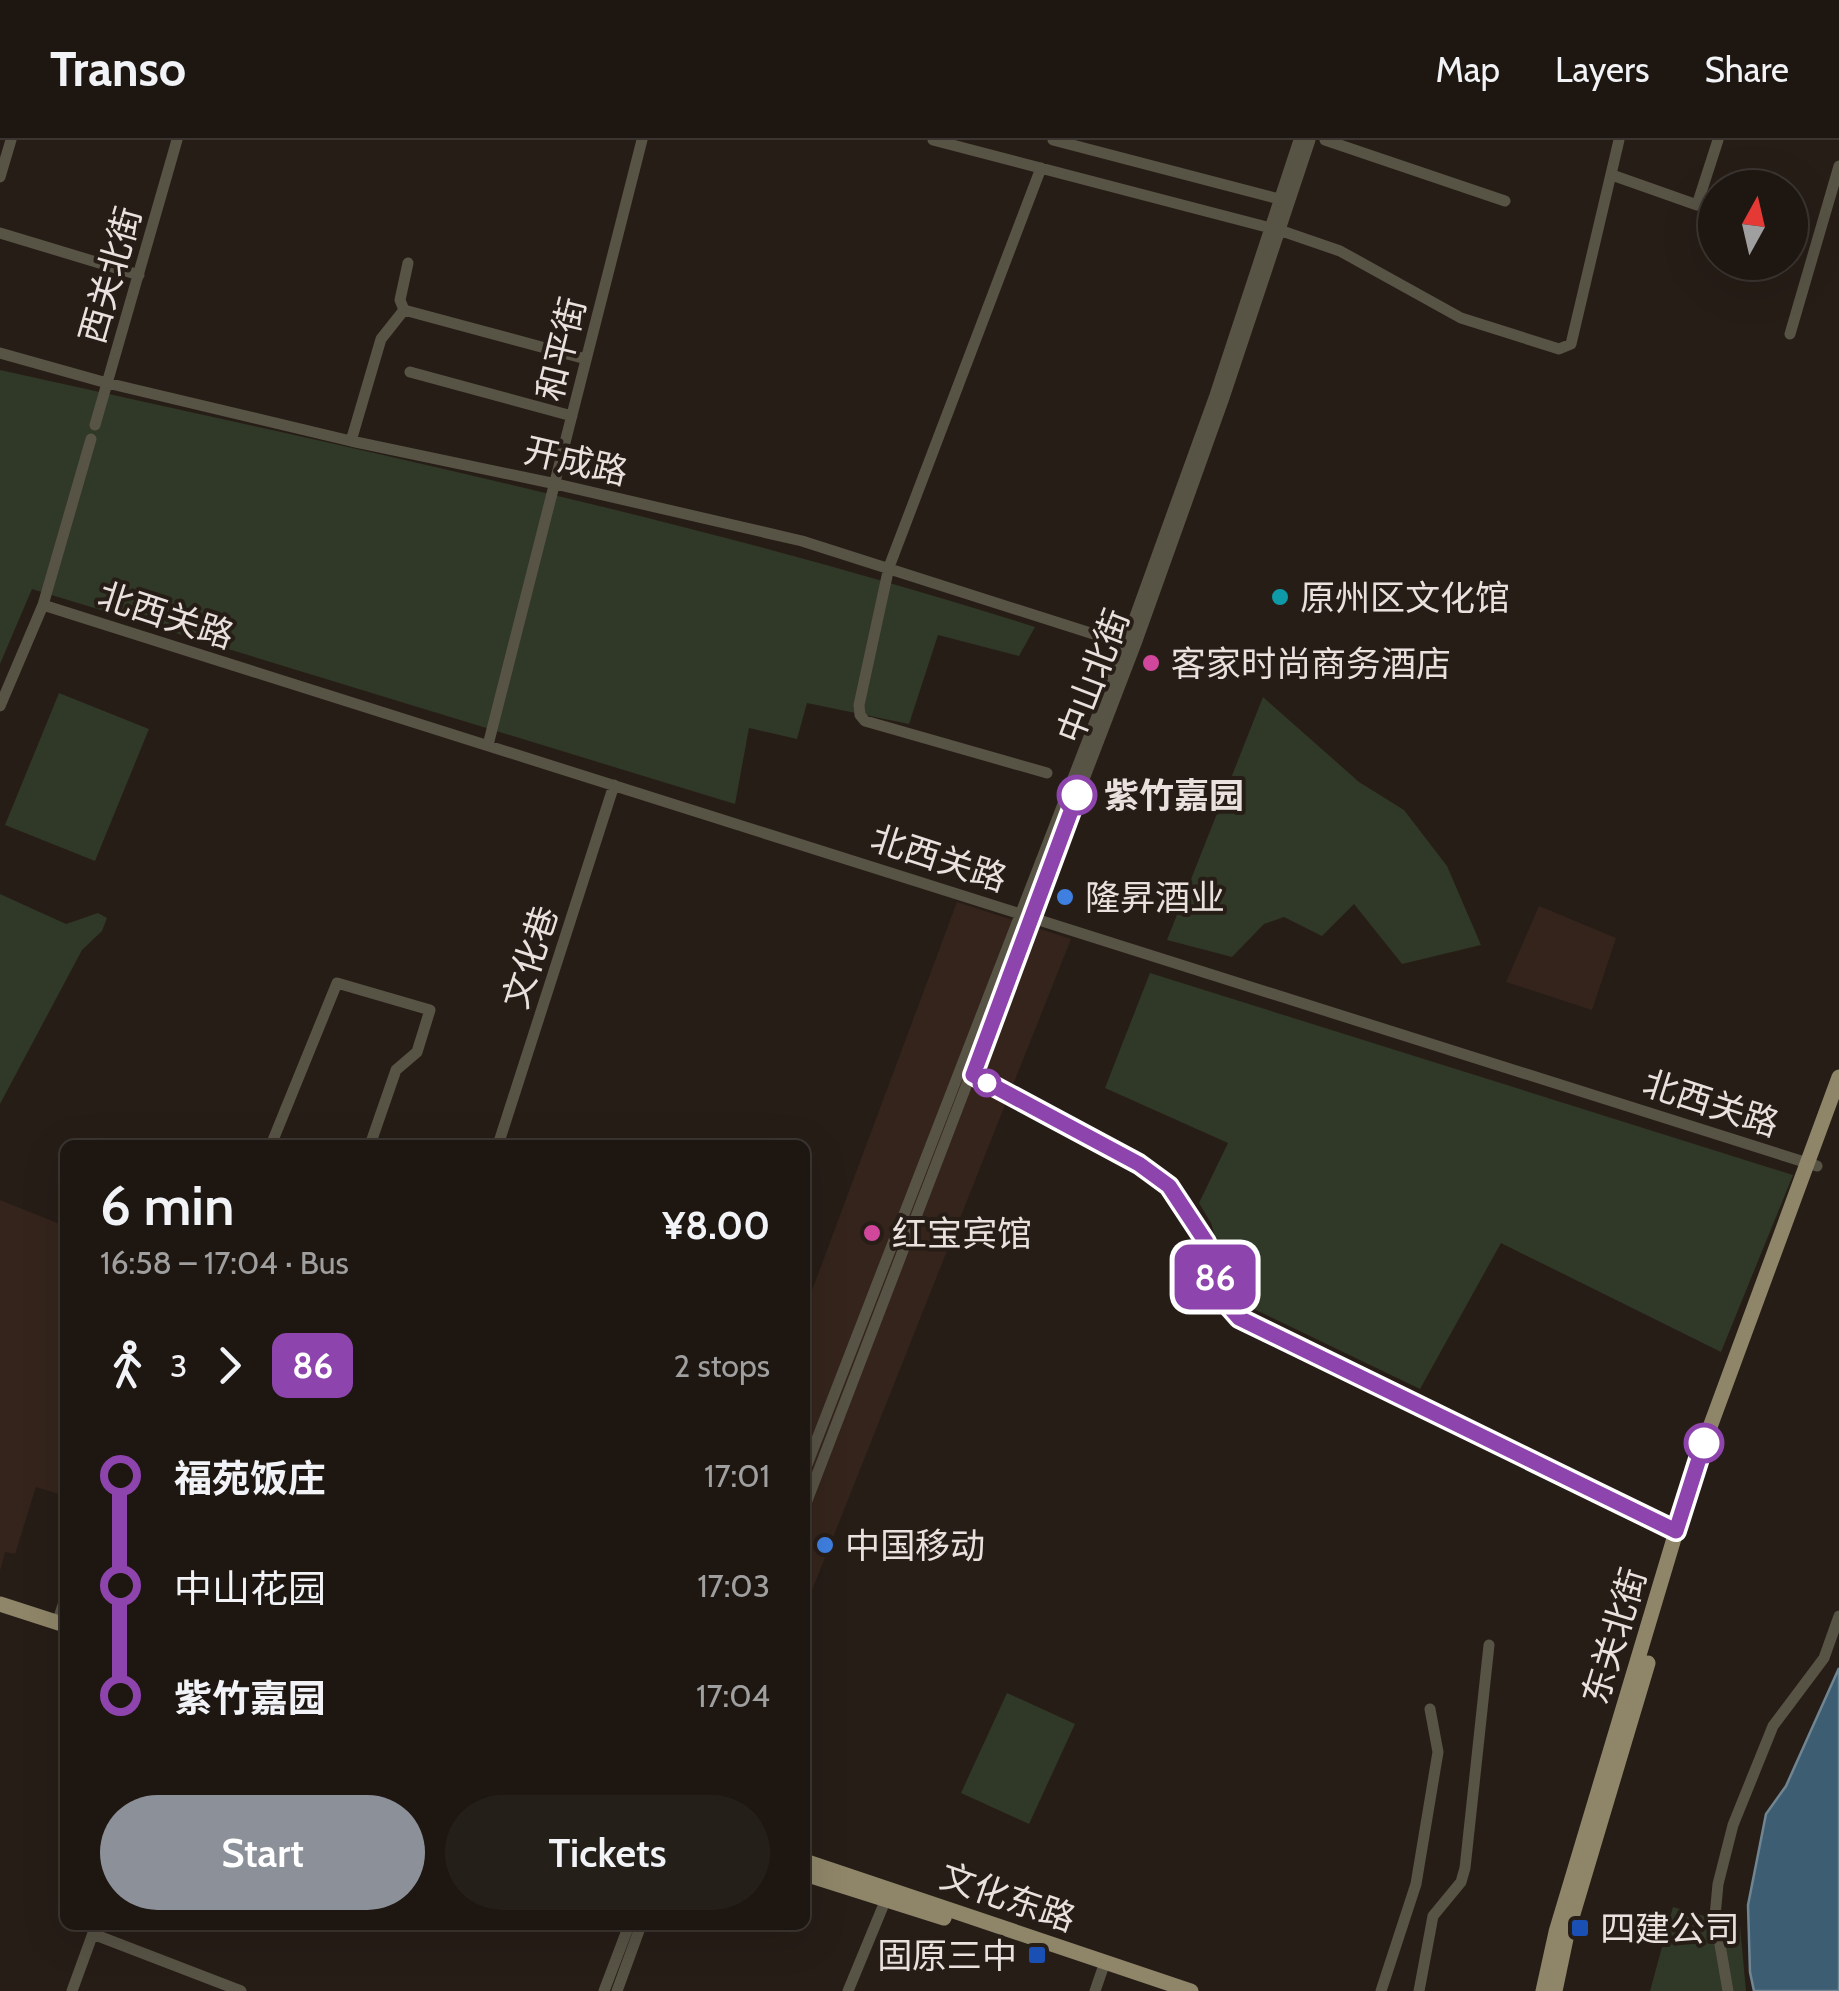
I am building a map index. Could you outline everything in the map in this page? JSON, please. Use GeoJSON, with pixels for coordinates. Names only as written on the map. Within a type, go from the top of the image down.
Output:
{"type":"FeatureCollection","features":[{"type":"Feature","properties":{"kind":"main road","name":"东关北街"},"geometry":{"type":"LineString","coordinates":[[1554,1991],[1567,1934],[1706,1468],[1839,1077]]}},
{"type":"Feature","properties":{"kind":"main road","name":"东关北街"},"geometry":{"type":"LineString","coordinates":[[1543,1991],[1556,1932],[1696,1465],[1812,1164],[1839,1106]]}},
{"type":"Feature","properties":{"kind":"main road"},"geometry":{"type":"LineString","coordinates":[[0,1604],[60,1627]]}},
{"type":"Feature","properties":{"kind":"main road"},"geometry":{"type":"LineString","coordinates":[[0,1615],[60,1628]]}},
{"type":"Feature","properties":{"kind":"main road","name":"文化东路"},"geometry":{"type":"LineString","coordinates":[[810,1863],[1104,1966],[1164,1991]]}},
{"type":"Feature","properties":{"kind":"main road","name":"文化东路"},"geometry":{"type":"LineString","coordinates":[[810,1876],[1190,1991]]}},
{"type":"Feature","properties":{"kind":"street"},"geometry":{"type":"LineString","coordinates":[[0,177],[11,140]]}},
{"type":"Feature","properties":{"kind":"street","name":"西关北街"},"geometry":{"type":"LineString","coordinates":[[95,425],[178,140]]}},
{"type":"Feature","properties":{"kind":"street","name":"和平街"},"geometry":{"type":"LineString","coordinates":[[488,745],[642,140]]}},
{"type":"Feature","properties":{"kind":"street"},"geometry":{"type":"LineString","coordinates":[[933,140],[1276,230],[1340,251],[1461,318],[1559,349],[1571,344],[1619,140]]}},
{"type":"Feature","properties":{"kind":"street"},"geometry":{"type":"LineString","coordinates":[[1053,140],[1287,201]]}},
{"type":"Feature","properties":{"kind":"street","name":"中山北街"},"geometry":{"type":"LineString","coordinates":[[1287,201],[1299,140]]}},
{"type":"Feature","properties":{"kind":"street","name":"中山北街"},"geometry":{"type":"LineString","coordinates":[[810,1457],[1129,645],[1310,140]]}},
{"type":"Feature","properties":{"kind":"street"},"geometry":{"type":"LineString","coordinates":[[1325,140],[1505,201]]}},
{"type":"Feature","properties":{"kind":"street"},"geometry":{"type":"LineString","coordinates":[[1612,175],[1697,205],[1718,140]]}},
{"type":"Feature","properties":{"kind":"street"},"geometry":{"type":"LineString","coordinates":[[1790,334],[1839,166]]}},
{"type":"Feature","properties":{"kind":"street"},"geometry":{"type":"LineString","coordinates":[[1041,168],[890,567],[860,715],[865,721],[1046,774]]}},
{"type":"Feature","properties":{"kind":"street"},"geometry":{"type":"LineString","coordinates":[[0,233],[138,275]]}},
{"type":"Feature","properties":{"kind":"street"},"geometry":{"type":"LineString","coordinates":[[404,310],[400,300],[408,264]]}},
{"type":"Feature","properties":{"kind":"street"},"geometry":{"type":"LineString","coordinates":[[404,310],[586,359]]}},
{"type":"Feature","properties":{"kind":"street"},"geometry":{"type":"LineString","coordinates":[[351,441],[381,339],[404,310]]}},
{"type":"Feature","properties":{"kind":"street","name":"开成路"},"geometry":{"type":"LineString","coordinates":[[0,354],[351,441],[802,542],[1129,645]]}},
{"type":"Feature","properties":{"kind":"street"},"geometry":{"type":"LineString","coordinates":[[410,372],[572,416]]}},
{"type":"Feature","properties":{"kind":"street"},"geometry":{"type":"LineString","coordinates":[[0,706],[43,604],[91,439]]}},
{"type":"Feature","properties":{"kind":"street","name":"北西关路"},"geometry":{"type":"LineString","coordinates":[[43,604],[1812,1164]]}},
{"type":"Feature","properties":{"kind":"street","name":"文化巷"},"geometry":{"type":"LineString","coordinates":[[500,1140],[614,785]]}},
{"type":"Feature","properties":{"kind":"street","name":"中山北街"},"geometry":{"type":"LineString","coordinates":[[810,1493],[973,1075],[1026,915]]}},
{"type":"Feature","properties":{"kind":"street"},"geometry":{"type":"LineString","coordinates":[[273,1140],[337,983],[430,1010],[417,1052],[396,1070],[372,1140]]}},
{"type":"Feature","properties":{"kind":"street"},"geometry":{"type":"LineString","coordinates":[[973,1075],[1139,1164],[1169,1186],[1206,1242],[1224,1301],[1239,1318],[1676,1531]]}},
{"type":"Feature","properties":{"kind":"street"},"geometry":{"type":"LineString","coordinates":[[1728,1991],[1715,1916],[1718,1884],[1733,1825],[1773,1726],[1824,1658],[1839,1616]]}},
{"type":"Feature","properties":{"kind":"street"},"geometry":{"type":"LineString","coordinates":[[1419,1991],[1432,1916],[1461,1882],[1465,1868],[1489,1644]]}},
{"type":"Feature","properties":{"kind":"street"},"geometry":{"type":"LineString","coordinates":[[1381,1991],[1416,1884],[1438,1752],[1430,1709]]}},
{"type":"Feature","properties":{"kind":"street"},"geometry":{"type":"LineString","coordinates":[[848,1991],[886,1899]]}},
{"type":"Feature","properties":{"kind":"street"},"geometry":{"type":"LineString","coordinates":[[72,1991],[94,1930],[241,1991]]}},
{"type":"Feature","properties":{"kind":"street"},"geometry":{"type":"LineString","coordinates":[[604,1991],[627,1930]]}},
{"type":"Feature","properties":{"kind":"street"},"geometry":{"type":"LineString","coordinates":[[617,1991],[639,1930]]}},
{"type":"Feature","properties":{"kind":"street"},"geometry":{"type":"LineString","coordinates":[[1095,1991],[1104,1966]]}},
{"type":"Feature","properties":{"kind":"shaded area"},"geometry":{"type":"Polygon","coordinates":[[[957,902],[1071,939],[810,1595],[810,1296],[957,902]]]}},
{"type":"Feature","properties":{"kind":"shaded area"},"geometry":{"type":"Polygon","coordinates":[[[1539,906],[1616,938],[1592,1010],[1506,982],[1539,906]]]}},
{"type":"Feature","properties":{"kind":"shaded area"},"geometry":{"type":"Polygon","coordinates":[[[0,1200],[60,1224],[60,1494],[36,1487],[15,1554],[5,1552],[0,1571],[0,1200]]]}},
{"type":"Feature","properties":{"kind":"green space"},"geometry":{"type":"Polygon","coordinates":[[[0,370],[650,519],[779,552],[1035,627],[1019,656],[938,635],[909,724],[807,703],[797,739],[749,728],[735,804],[32,589],[0,664],[0,370]]]}},
{"type":"Feature","properties":{"kind":"green space"},"geometry":{"type":"Polygon","coordinates":[[[59,693],[149,729],[95,861],[5,825],[59,693]]]}},
{"type":"Feature","properties":{"kind":"green space"},"geometry":{"type":"Polygon","coordinates":[[[1263,697],[1359,782],[1404,810],[1447,866],[1481,945],[1402,964],[1354,904],[1322,936],[1284,917],[1264,924],[1232,957],[1167,940],[1263,697]]]}},
{"type":"Feature","properties":{"kind":"green space"},"geometry":{"type":"Polygon","coordinates":[[[0,894],[66,924],[98,913],[107,918],[102,931],[82,950],[0,1104],[0,894]]]}},
{"type":"Feature","properties":{"kind":"green space"},"geometry":{"type":"Polygon","coordinates":[[[1150,973],[1793,1175],[1721,1352],[1501,1243],[1420,1389],[1254,1309],[1225,1269],[1211,1223],[1199,1203],[1228,1143],[1105,1088],[1150,973]]]}},
{"type":"Feature","properties":{"kind":"green space"},"geometry":{"type":"Polygon","coordinates":[[[1007,1693],[1075,1724],[1029,1824],[961,1793],[1007,1693]]]}},
{"type":"Feature","properties":{"kind":"green space"},"geometry":{"type":"Polygon","coordinates":[[[1673,1907],[1740,1926],[1746,1991],[1650,1991],[1673,1907]]]}},
{"type":"Feature","properties":{"kind":"water"},"geometry":{"type":"Polygon","coordinates":[[[1839,1668],[1839,1991],[1754,1991],[1748,1905],[1766,1814],[1786,1786],[1839,1668]]]}},
{"type":"Feature","properties":{"kind":"bus line","name":"86"},"geometry":{"type":"LineString","coordinates":[[1077,795],[973,1075],[1139,1164],[1169,1186],[1206,1242],[1224,1301],[1239,1318],[1676,1531],[1704,1443]]}},
{"type":"Feature","properties":{"kind":"place","name":"原州区文化馆"},"geometry":{"type":"Point","coordinates":[1280,597]}},
{"type":"Feature","properties":{"kind":"place","name":"客家时尚商务酒店"},"geometry":{"type":"Point","coordinates":[1151,663]}},
{"type":"Feature","properties":{"kind":"place","name":"紫竹嘉园"},"geometry":{"type":"Point","coordinates":[1077,795]}},
{"type":"Feature","properties":{"kind":"place","name":"隆昇酒业"},"geometry":{"type":"Point","coordinates":[1065,897]}},
{"type":"Feature","properties":{"kind":"place","name":"红宝宾馆"},"geometry":{"type":"Point","coordinates":[872,1233]}},
{"type":"Feature","properties":{"kind":"place","name":"中国移动"},"geometry":{"type":"Point","coordinates":[825,1545]}},
{"type":"Feature","properties":{"kind":"place","name":"四建公司"},"geometry":{"type":"Point","coordinates":[1580,1928]}},
{"type":"Feature","properties":{"kind":"place","name":"固原三中"},"geometry":{"type":"Point","coordinates":[1037,1955]}}]}
